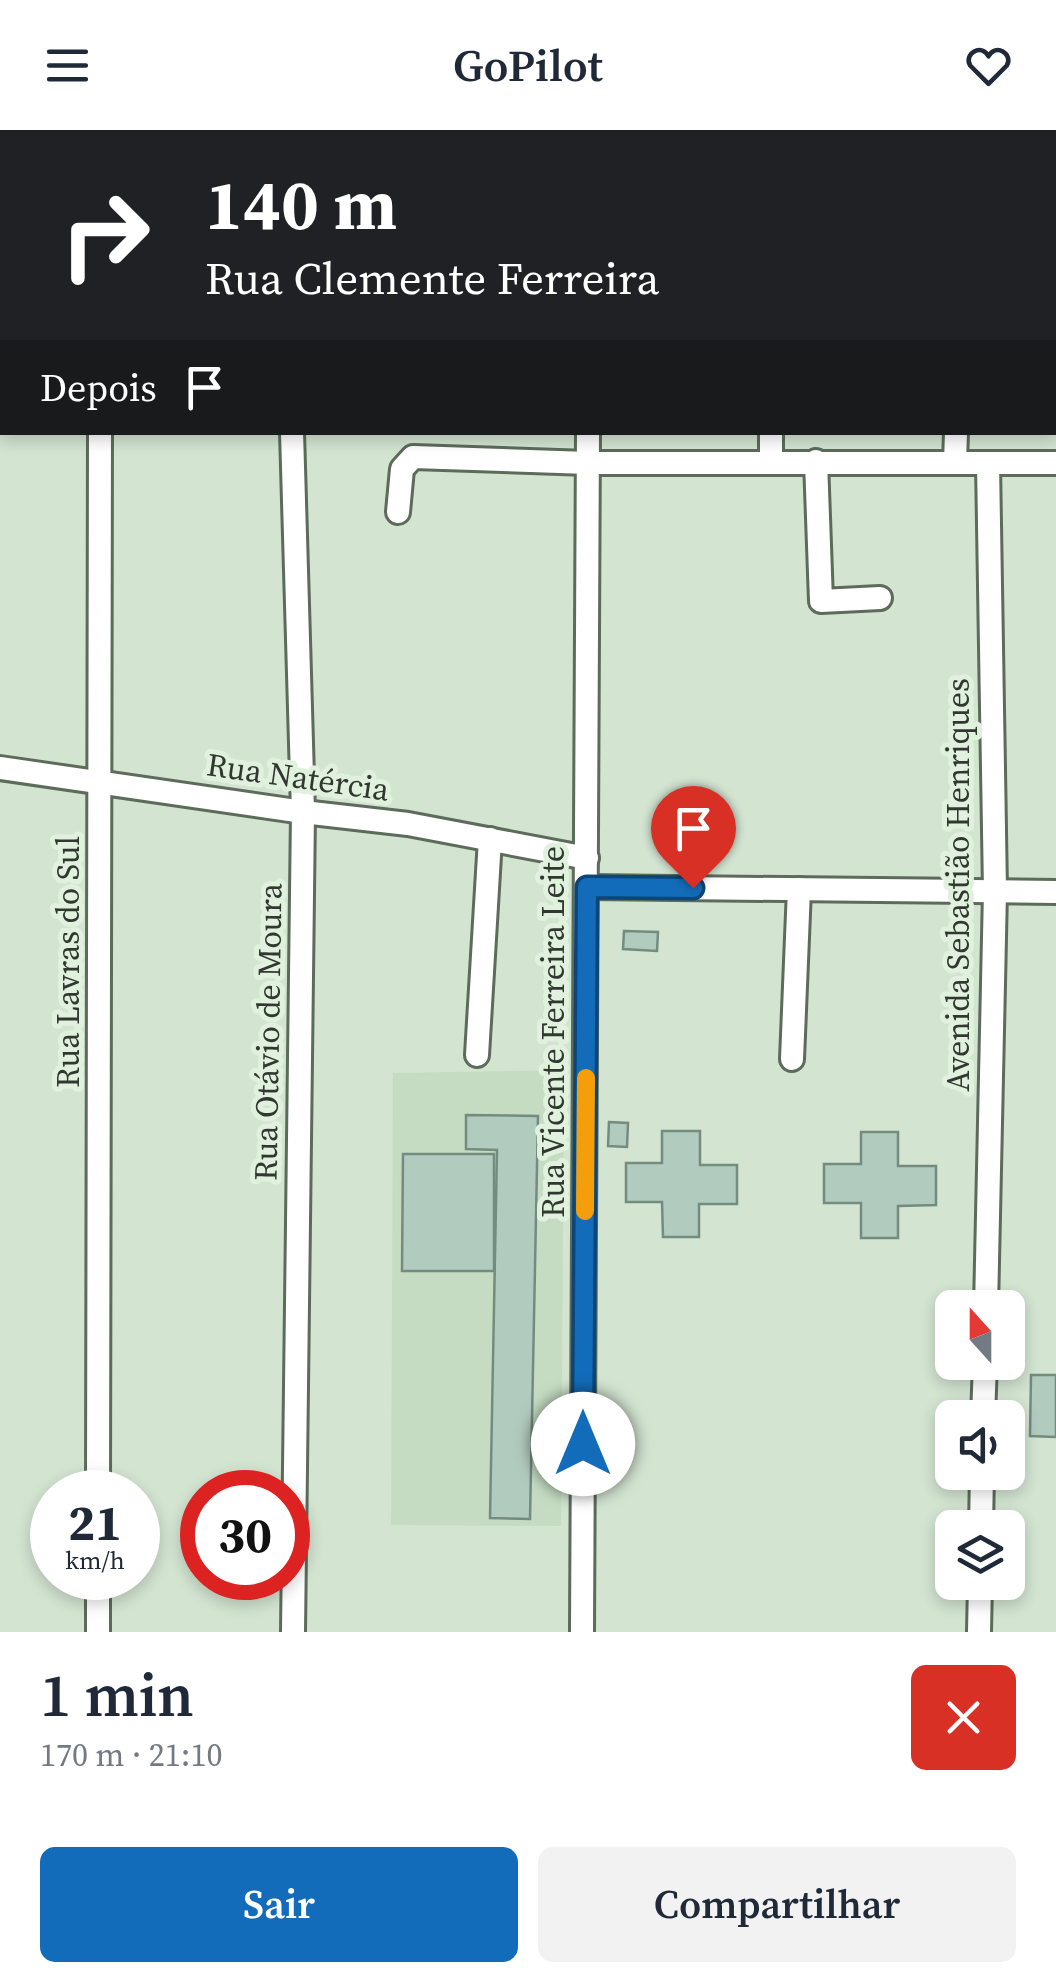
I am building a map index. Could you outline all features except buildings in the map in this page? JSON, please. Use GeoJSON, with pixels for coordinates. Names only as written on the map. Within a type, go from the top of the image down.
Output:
{"type":"FeatureCollection","features":[{"type":"Feature","properties":{"kind":"street","name":"Rua Lavras do Sul"},"geometry":{"type":"LineString","coordinates":[[98,1470],[100,435]]}},
{"type":"Feature","properties":{"kind":"street","name":"Rua Otávio de Moura"},"geometry":{"type":"LineString","coordinates":[[292,435],[303,812],[293,1632]]}},
{"type":"Feature","properties":{"kind":"street","name":"Rua Vicente Ferreira Leite"},"geometry":{"type":"LineString","coordinates":[[582,1632],[588,435]]}},
{"type":"Feature","properties":{"kind":"street"},"geometry":{"type":"LineString","coordinates":[[770,435],[771,461]]}},
{"type":"Feature","properties":{"kind":"street"},"geometry":{"type":"LineString","coordinates":[[955,463],[956,435]]}},
{"type":"Feature","properties":{"kind":"street"},"geometry":{"type":"LineString","coordinates":[[398,512],[402,469],[414,457],[588,463],[1056,463]]}},
{"type":"Feature","properties":{"kind":"street"},"geometry":{"type":"LineString","coordinates":[[816,461],[820,601],[880,598]]}},
{"type":"Feature","properties":{"kind":"street","name":"Avenida Sebastião Henriques"},"geometry":{"type":"LineString","coordinates":[[986,1290],[995,891],[988,463]]}},
{"type":"Feature","properties":{"kind":"street","name":"Rua Natércia"},"geometry":{"type":"LineString","coordinates":[[0,768],[408,824],[587,858]]}},
{"type":"Feature","properties":{"kind":"street"},"geometry":{"type":"LineString","coordinates":[[477,1055],[490,839]]}},
{"type":"Feature","properties":{"kind":"street"},"geometry":{"type":"LineString","coordinates":[[587,887],[1056,892]]}},
{"type":"Feature","properties":{"kind":"street"},"geometry":{"type":"LineString","coordinates":[[792,1059],[798,889]]}},
{"type":"Feature","properties":{"kind":"street"},"geometry":{"type":"LineString","coordinates":[[98,1600],[98,1632]]}},
{"type":"Feature","properties":{"kind":"street"},"geometry":{"type":"LineString","coordinates":[[980,1600],[980,1632]]}},
{"type":"Feature","properties":{"kind":"shaded area"},"geometry":{"type":"Polygon","coordinates":[[[564,1070],[561,1526],[391,1525],[393,1073],[564,1070]]]}},
{"type":"Feature","properties":{"kind":"slow traffic"},"geometry":{"type":"LineString","coordinates":[[585,1211],[586,1078]]}},
{"type":"Feature","properties":{"kind":"route"},"geometry":{"type":"LineString","coordinates":[[583,1444],[587,887],[693,888]]}}]}
